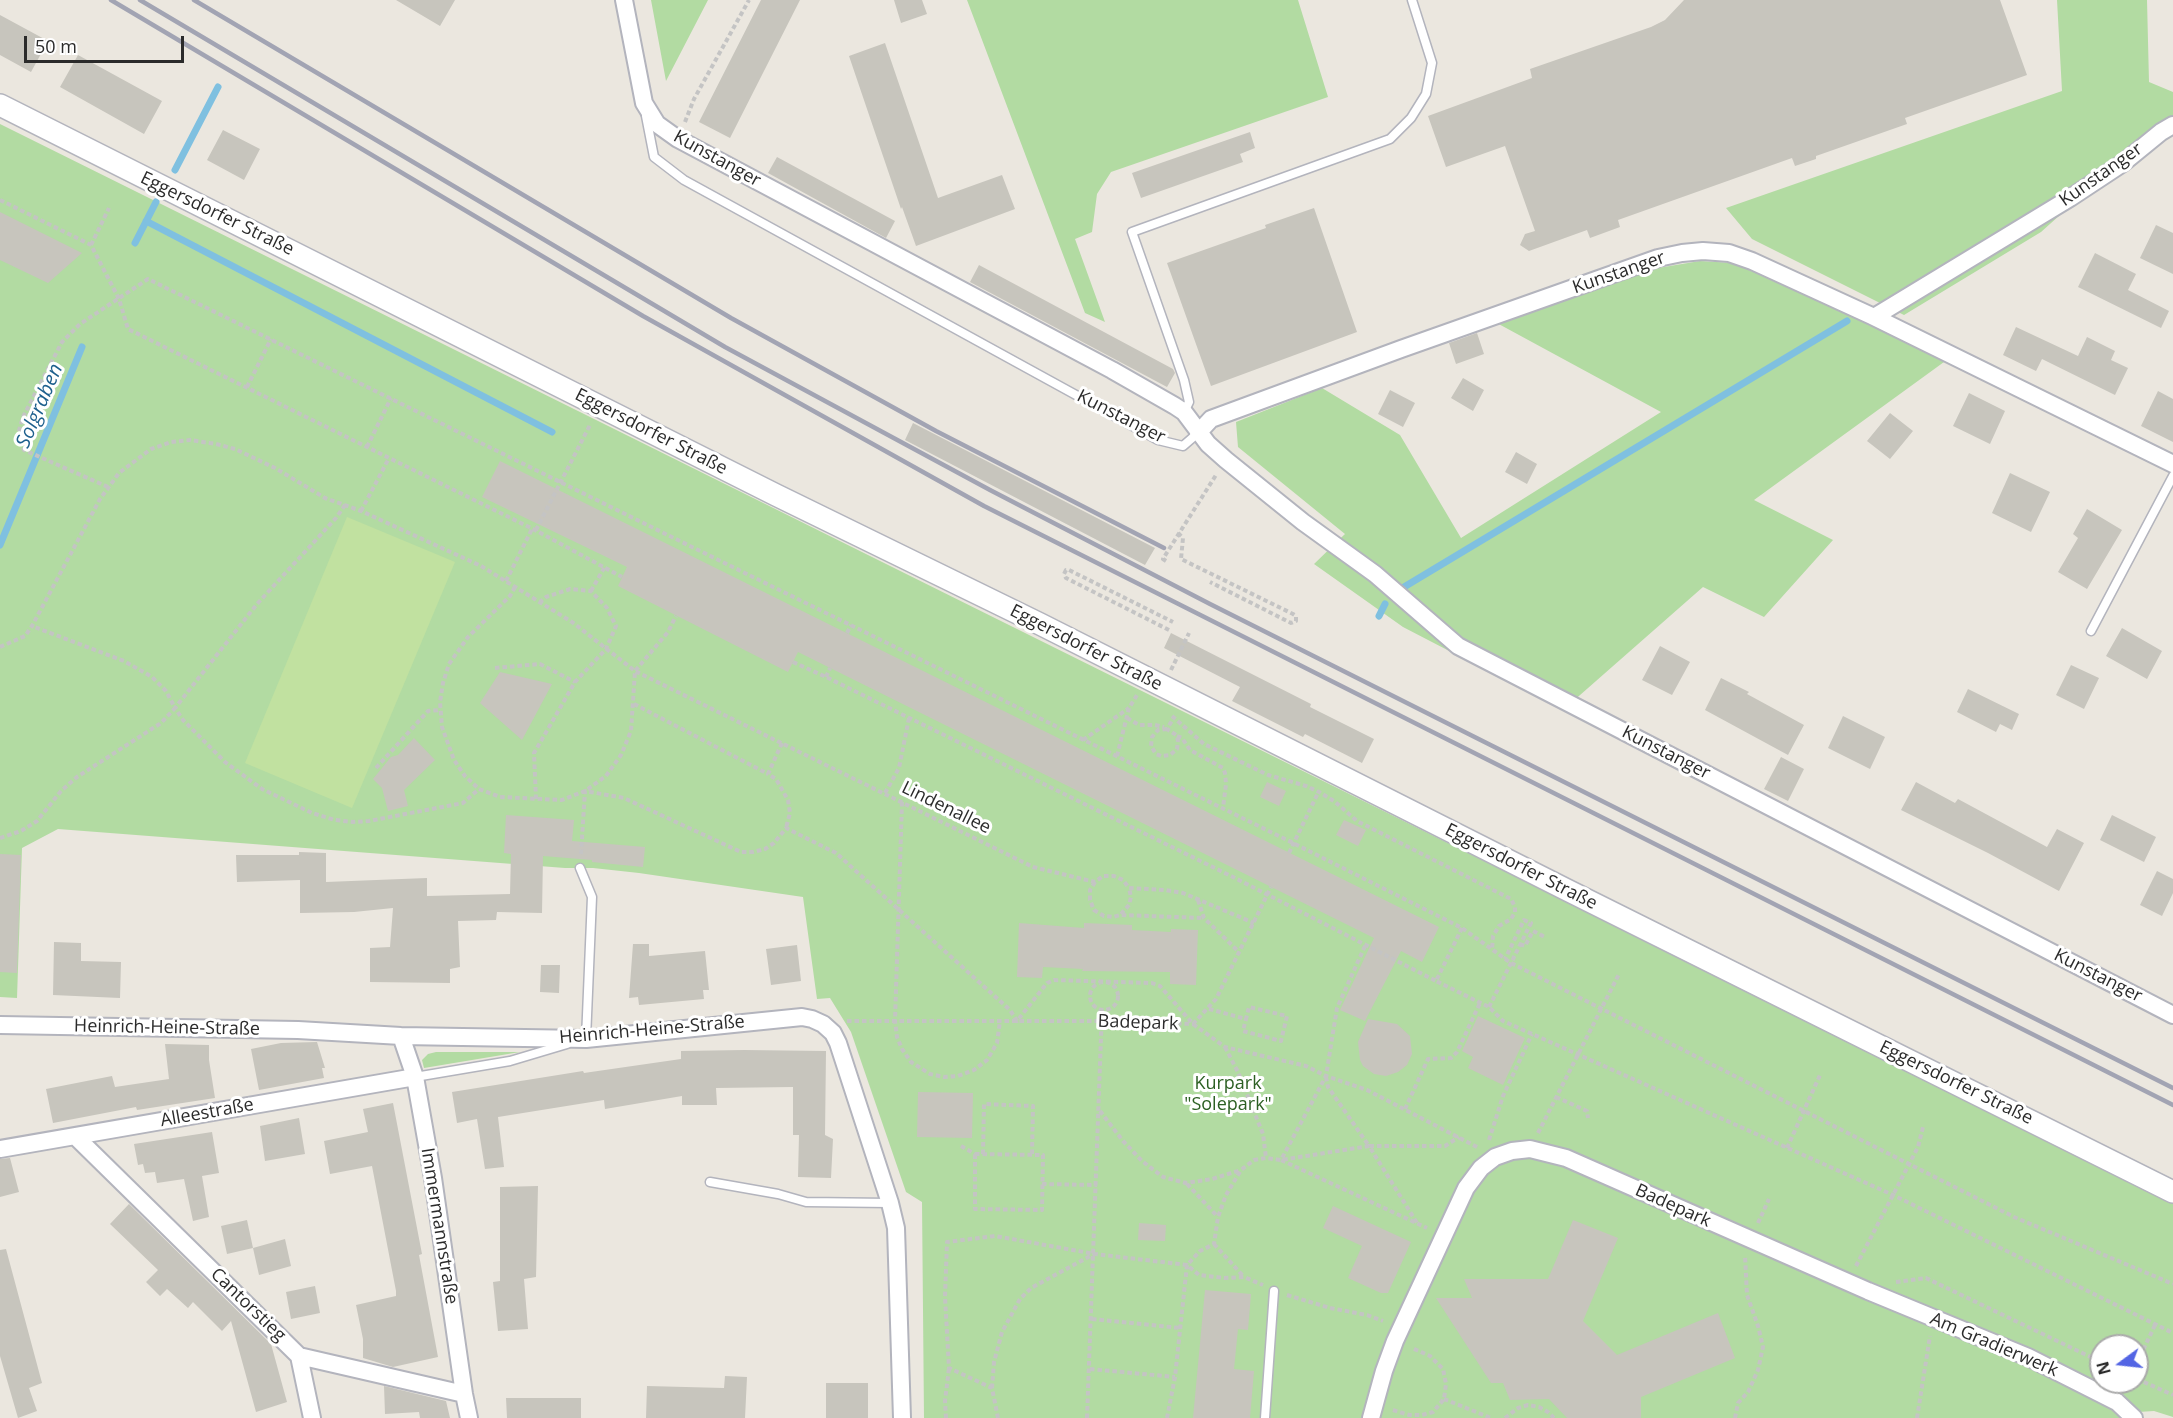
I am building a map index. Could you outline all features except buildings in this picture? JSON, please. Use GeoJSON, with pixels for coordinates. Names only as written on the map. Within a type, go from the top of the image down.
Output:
{"type":"FeatureCollection","features":[{"type":"Feature","properties":{"kind":"street"},"geometry":{"type":"LineString","coordinates":[[624,0],[644,103]]}},
{"type":"Feature","properties":{"kind":"street","name":"Kunstanger"},"geometry":{"type":"LineString","coordinates":[[644,103],[657,124],[678,139],[1112,370],[1184,412],[1198,433],[1226,460],[1303,522],[1374,574],[1458,646],[2173,1015]]}},
{"type":"Feature","properties":{"kind":"street","name":"Eggersdorfer Straße"},"geometry":{"type":"LineString","coordinates":[[0,105],[2173,1192]]}},
{"type":"Feature","properties":{"kind":"street","name":"Kunstanger"},"geometry":{"type":"LineString","coordinates":[[1874,317],[2070,198],[2123,163],[2173,125]]}},
{"type":"Feature","properties":{"kind":"street","name":"Kunstanger"},"geometry":{"type":"LineString","coordinates":[[1198,433],[1211,419],[1658,258],[1702,251],[1729,254],[1752,261],[1874,317],[2173,464]]}},
{"type":"Feature","properties":{"kind":"street","name":"Heinrich-Heine-Straße"},"geometry":{"type":"LineString","coordinates":[[0,1025],[298,1030],[401,1036],[586,1039],[802,1017],[823,1024]]}},
{"type":"Feature","properties":{"kind":"street"},"geometry":{"type":"LineString","coordinates":[[823,1024],[833,1033],[838,1043],[891,1203],[896,1228],[902,1418]]}},
{"type":"Feature","properties":{"kind":"street","name":"Immermannstraße"},"geometry":{"type":"LineString","coordinates":[[401,1036],[415,1077],[433,1178],[469,1418]]}},
{"type":"Feature","properties":{"kind":"street","name":"Alleestraße"},"geometry":{"type":"LineString","coordinates":[[0,1149],[415,1077]]}},
{"type":"Feature","properties":{"kind":"street","name":"Cantorstieg"},"geometry":{"type":"LineString","coordinates":[[75,1136],[299,1356],[464,1394]]}},
{"type":"Feature","properties":{"kind":"street","name":"Badepark"},"geometry":{"type":"LineString","coordinates":[[1495,1157],[1512,1151],[1530,1149],[1566,1158],[1848,1282]]}},
{"type":"Feature","properties":{"kind":"street"},"geometry":{"type":"LineString","coordinates":[[1373,1411],[1398,1335],[1466,1188],[1481,1168],[1495,1157]]}},
{"type":"Feature","properties":{"kind":"street","name":"Am Gradierwerk"},"geometry":{"type":"LineString","coordinates":[[1848,1282],[2028,1357],[2117,1402],[2134,1418]]}},
{"type":"Feature","properties":{"kind":"street"},"geometry":{"type":"LineString","coordinates":[[299,1356],[312,1418]]}},
{"type":"Feature","properties":{"kind":"lane"},"geometry":{"type":"LineString","coordinates":[[1184,412],[1190,402],[1184,380],[1132,232],[1390,139],[1411,118],[1426,94],[1431,63],[1412,0]]}},
{"type":"Feature","properties":{"kind":"lane","name":"Kunstanger"},"geometry":{"type":"LineString","coordinates":[[644,103],[654,157],[684,180],[1158,440],[1183,446],[1198,433]]}},
{"type":"Feature","properties":{"kind":"lane"},"geometry":{"type":"LineString","coordinates":[[2091,631],[2173,476]]}},
{"type":"Feature","properties":{"kind":"lane"},"geometry":{"type":"LineString","coordinates":[[415,1077],[510,1061],[586,1039],[592,897],[580,868]]}},
{"type":"Feature","properties":{"kind":"lane"},"geometry":{"type":"LineString","coordinates":[[710,1182],[778,1194],[806,1202],[891,1203]]}},
{"type":"Feature","properties":{"kind":"lane"},"geometry":{"type":"LineString","coordinates":[[1265,1418],[1274,1291]]}},
{"type":"Feature","properties":{"kind":"path"},"geometry":{"type":"LineString","coordinates":[[678,139],[694,99],[749,0]]}},
{"type":"Feature","properties":{"kind":"path"},"geometry":{"type":"LineString","coordinates":[[0,200],[91,246],[119,299],[128,328],[534,530],[622,577]]}},
{"type":"Feature","properties":{"kind":"path"},"geometry":{"type":"LineString","coordinates":[[91,246],[110,208]]}},
{"type":"Feature","properties":{"kind":"path"},"geometry":{"type":"LineString","coordinates":[[108,487],[26,451],[20,445],[17,437],[24,417],[62,342],[80,324],[148,279],[1293,843],[1462,928],[1511,963],[2014,1217],[2173,1284]]}},
{"type":"Feature","properties":{"kind":"path"},"geometry":{"type":"LineString","coordinates":[[247,387],[271,339]]}},
{"type":"Feature","properties":{"kind":"path"},"geometry":{"type":"LineString","coordinates":[[367,447],[391,398]]}},
{"type":"Feature","properties":{"kind":"path"},"geometry":{"type":"LineString","coordinates":[[506,581],[601,406]]}},
{"type":"Feature","properties":{"kind":"path","name":"Lindenallee"},"geometry":{"type":"LineString","coordinates":[[32,626],[108,487],[119,473],[151,449],[171,442],[190,440],[235,449],[275,468],[324,498],[361,511],[445,549],[506,581],[572,622],[635,670],[1034,867],[1095,882],[1103,876],[1114,876],[1123,880],[1130,888],[1183,893],[1254,923]]}},
{"type":"Feature","properties":{"kind":"path"},"geometry":{"type":"LineString","coordinates":[[361,511],[388,458]]}},
{"type":"Feature","properties":{"kind":"path"},"geometry":{"type":"LineString","coordinates":[[1166,561],[1163,559],[1178,533],[1226,460]]}},
{"type":"Feature","properties":{"kind":"path"},"geometry":{"type":"LineString","coordinates":[[0,838],[21,831],[37,821],[61,791],[77,777],[161,723],[257,604],[336,518],[345,505]]}},
{"type":"Feature","properties":{"kind":"path"},"geometry":{"type":"LineString","coordinates":[[1178,533],[1183,538],[1184,544],[1181,559],[1293,614],[1296,621],[1291,623],[1210,582]]}},
{"type":"Feature","properties":{"kind":"path"},"geometry":{"type":"LineString","coordinates":[[591,591],[604,568]]}},
{"type":"Feature","properties":{"kind":"path"},"geometry":{"type":"LineString","coordinates":[[1168,630],[1066,578],[1064,574],[1066,570],[1173,622]]}},
{"type":"Feature","properties":{"kind":"path"},"geometry":{"type":"LineString","coordinates":[[515,587],[510,596],[468,637],[449,664],[440,702],[442,727],[454,760],[465,776],[479,789],[500,797],[561,800],[585,791],[606,776],[621,755],[632,731],[635,670],[668,632],[676,615]]}},
{"type":"Feature","properties":{"kind":"path"},"geometry":{"type":"LineString","coordinates":[[536,799],[534,753],[575,682],[606,649],[616,626],[607,608],[591,591],[570,589],[546,597],[540,602]]}},
{"type":"Feature","properties":{"kind":"path"},"geometry":{"type":"LineString","coordinates":[[847,633],[850,625]]}},
{"type":"Feature","properties":{"kind":"path"},"geometry":{"type":"LineString","coordinates":[[0,647],[25,636],[32,626],[124,661],[152,676],[166,690],[183,720],[225,762],[262,789],[312,813],[335,820],[369,821],[463,803],[479,789]]}},
{"type":"Feature","properties":{"kind":"path"},"geometry":{"type":"LineString","coordinates":[[1169,674],[1189,633]]}},
{"type":"Feature","properties":{"kind":"path"},"geometry":{"type":"LineString","coordinates":[[793,662],[826,676],[1233,877],[1489,1007],[1503,1021],[1893,1196],[2173,1333]]}},
{"type":"Feature","properties":{"kind":"path"},"geometry":{"type":"LineString","coordinates":[[495,668],[540,664],[575,682]]}},
{"type":"Feature","properties":{"kind":"path"},"geometry":{"type":"LineString","coordinates":[[826,676],[830,668]]}},
{"type":"Feature","properties":{"kind":"path"},"geometry":{"type":"LineString","coordinates":[[1117,756],[1129,708],[1136,695],[1146,700]]}},
{"type":"Feature","properties":{"kind":"path"},"geometry":{"type":"LineString","coordinates":[[585,791],[624,798],[741,852],[765,849],[774,843],[786,828],[790,813],[788,800],[783,788],[768,774],[634,704]]}},
{"type":"Feature","properties":{"kind":"path"},"geometry":{"type":"LineString","coordinates":[[1083,740],[1129,708]]}},
{"type":"Feature","properties":{"kind":"path"},"geometry":{"type":"LineString","coordinates":[[376,768],[428,711],[441,710]]}},
{"type":"Feature","properties":{"kind":"path"},"geometry":{"type":"LineString","coordinates":[[1164,712],[1174,717],[1204,744],[1268,775],[1319,792],[1334,801],[1357,821],[1511,899],[1515,912],[1511,919],[1499,926],[1493,936],[1492,950]]}},
{"type":"Feature","properties":{"kind":"path"},"geometry":{"type":"LineString","coordinates":[[1167,729],[1174,717]]}},
{"type":"Feature","properties":{"kind":"path"},"geometry":{"type":"LineString","coordinates":[[885,793],[899,768],[909,718]]}},
{"type":"Feature","properties":{"kind":"path"},"geometry":{"type":"LineString","coordinates":[[1126,718],[1139,725],[1155,725],[1167,729],[1182,738],[1190,750],[1223,768],[1226,784],[1223,808]]}},
{"type":"Feature","properties":{"kind":"path"},"geometry":{"type":"LineString","coordinates":[[1167,729],[1158,730],[1152,737],[1151,746],[1156,754],[1165,756],[1174,753],[1178,744],[1176,735]]}},
{"type":"Feature","properties":{"kind":"path"},"geometry":{"type":"LineString","coordinates":[[768,774],[782,743]]}},
{"type":"Feature","properties":{"kind":"path"},"geometry":{"type":"LineString","coordinates":[[580,868],[585,791]]}},
{"type":"Feature","properties":{"kind":"path"},"geometry":{"type":"LineString","coordinates":[[1288,853],[1319,792]]}},
{"type":"Feature","properties":{"kind":"path"},"geometry":{"type":"LineString","coordinates":[[902,802],[895,1021],[899,1043],[911,1062],[930,1074],[944,1077],[958,1076],[974,1070],[987,1060],[997,1043],[1000,1021]]}},
{"type":"Feature","properties":{"kind":"path"},"geometry":{"type":"LineString","coordinates":[[786,828],[836,853],[1010,1010],[1017,1021],[1047,983],[1054,980],[1152,982],[1160,986],[1193,1024],[1216,999],[1271,887]]}},
{"type":"Feature","properties":{"kind":"path"},"geometry":{"type":"LineString","coordinates":[[1095,882],[1089,895],[1094,910],[1108,917],[1120,915],[1204,918]]}},
{"type":"Feature","properties":{"kind":"path"},"geometry":{"type":"LineString","coordinates":[[1120,915],[1129,905],[1130,888]]}},
{"type":"Feature","properties":{"kind":"path"},"geometry":{"type":"LineString","coordinates":[[1198,900],[1204,918],[1239,952]]}},
{"type":"Feature","properties":{"kind":"path"},"geometry":{"type":"LineString","coordinates":[[1489,1007],[1531,923],[1524,920],[1505,959]]}},
{"type":"Feature","properties":{"kind":"path"},"geometry":{"type":"LineString","coordinates":[[1436,981],[1462,928]]}},
{"type":"Feature","properties":{"kind":"path"},"geometry":{"type":"LineString","coordinates":[[1520,944],[1525,946],[1533,931],[1545,937]]}},
{"type":"Feature","properties":{"kind":"path"},"geometry":{"type":"LineString","coordinates":[[1281,1160],[1326,1076],[1337,1008],[1365,946]]}},
{"type":"Feature","properties":{"kind":"path"},"geometry":{"type":"LineString","coordinates":[[1530,1149],[1619,974]]}},
{"type":"Feature","properties":{"kind":"path"},"geometry":{"type":"LineString","coordinates":[[1103,982],[1108,982],[1116,988],[1118,997],[1115,1005],[1102,1010],[1094,1006],[1090,998],[1092,989],[1103,982]]}},
{"type":"Feature","properties":{"kind":"path"},"geometry":{"type":"LineString","coordinates":[[1405,1109],[1428,1059],[1451,1058],[1457,1052],[1480,1003]]}},
{"type":"Feature","properties":{"kind":"path"},"geometry":{"type":"LineString","coordinates":[[1249,1007],[1287,1016],[1281,1041],[1243,1031],[1246,1019],[1249,1007]]}},
{"type":"Feature","properties":{"kind":"path"},"geometry":{"type":"LineString","coordinates":[[1209,1009],[1246,1019]]}},
{"type":"Feature","properties":{"kind":"path"},"geometry":{"type":"LineString","coordinates":[[1087,1418],[1095,1254],[1102,1010]]}},
{"type":"Feature","properties":{"kind":"path","name":"Badepark"},"geometry":{"type":"LineString","coordinates":[[823,1024],[895,1021],[1102,1021],[1193,1024],[1225,1047],[1306,1066],[1326,1076],[1367,1090],[1495,1157]]}},
{"type":"Feature","properties":{"kind":"path"},"geometry":{"type":"LineString","coordinates":[[1495,1157],[1488,1142],[1503,1096],[1532,1034]]}},
{"type":"Feature","properties":{"kind":"path"},"geometry":{"type":"LineString","coordinates":[[1225,1047],[1238,1072],[1263,1134],[1266,1158]]}},
{"type":"Feature","properties":{"kind":"path"},"geometry":{"type":"LineString","coordinates":[[1787,1148],[1820,1075]]}},
{"type":"Feature","properties":{"kind":"path"},"geometry":{"type":"LineString","coordinates":[[1326,1076],[1329,1087],[1417,1223]]}},
{"type":"Feature","properties":{"kind":"path"},"geometry":{"type":"LineString","coordinates":[[1556,1097],[1587,1111],[1588,1118]]}},
{"type":"Feature","properties":{"kind":"path"},"geometry":{"type":"LineString","coordinates":[[983,1154],[984,1104],[1033,1106],[1032,1154]]}},
{"type":"Feature","properties":{"kind":"path"},"geometry":{"type":"LineString","coordinates":[[1099,1111],[1142,1161],[1162,1176],[1186,1183],[1212,1179],[1241,1170],[1254,1160],[1266,1158],[1281,1160],[1369,1146],[1445,1146],[1459,1137]]}},
{"type":"Feature","properties":{"kind":"path"},"geometry":{"type":"LineString","coordinates":[[1848,1282],[1918,1147],[1923,1127]]}},
{"type":"Feature","properties":{"kind":"path"},"geometry":{"type":"LineString","coordinates":[[962,1146],[975,1154],[1042,1155],[1042,1210],[975,1209],[975,1154]]}},
{"type":"Feature","properties":{"kind":"path"},"geometry":{"type":"LineString","coordinates":[[1281,1160],[1444,1235]]}},
{"type":"Feature","properties":{"kind":"path"},"geometry":{"type":"LineString","coordinates":[[1214,1244],[1218,1217],[1226,1195],[1241,1170]]}},
{"type":"Feature","properties":{"kind":"path"},"geometry":{"type":"LineString","coordinates":[[1186,1183],[1218,1217]]}},
{"type":"Feature","properties":{"kind":"path"},"geometry":{"type":"LineString","coordinates":[[1042,1184],[1097,1185]]}},
{"type":"Feature","properties":{"kind":"path"},"geometry":{"type":"LineString","coordinates":[[1736,1418],[1738,1403],[1748,1392],[1758,1370],[1763,1347],[1747,1295],[1744,1257],[1769,1199]]}},
{"type":"Feature","properties":{"kind":"path"},"geometry":{"type":"LineString","coordinates":[[946,1418],[945,1401],[949,1368],[945,1297],[947,1242],[995,1236],[1095,1254],[1187,1265],[1200,1275],[1224,1278],[1244,1277]]}},
{"type":"Feature","properties":{"kind":"path"},"geometry":{"type":"LineString","coordinates":[[1167,1418],[1175,1377],[1187,1265],[1200,1251],[1214,1244]]}},
{"type":"Feature","properties":{"kind":"path"},"geometry":{"type":"LineString","coordinates":[[1214,1244],[1244,1277],[1311,1304],[1367,1315],[1430,1356],[1443,1369],[1446,1384],[1444,1399],[1433,1412],[1422,1415],[1373,1411]]}},
{"type":"Feature","properties":{"kind":"path"},"geometry":{"type":"LineString","coordinates":[[998,1418],[992,1388],[994,1362],[1002,1332],[1020,1299],[1031,1288],[1095,1254]]}},
{"type":"Feature","properties":{"kind":"path"},"geometry":{"type":"LineString","coordinates":[[1868,1291],[1871,1286],[1926,1278],[2089,1356]]}},
{"type":"Feature","properties":{"kind":"path"},"geometry":{"type":"LineString","coordinates":[[1917,1418],[1933,1318]]}},
{"type":"Feature","properties":{"kind":"path"},"geometry":{"type":"LineString","coordinates":[[1092,1319],[1180,1328]]}},
{"type":"Feature","properties":{"kind":"path"},"geometry":{"type":"LineString","coordinates":[[2149,1338],[2156,1324]]}},
{"type":"Feature","properties":{"kind":"path"},"geometry":{"type":"LineString","coordinates":[[949,1368],[992,1388]]}},
{"type":"Feature","properties":{"kind":"path"},"geometry":{"type":"LineString","coordinates":[[1090,1369],[1175,1377]]}},
{"type":"Feature","properties":{"kind":"path"},"geometry":{"type":"LineString","coordinates":[[2149,1384],[2173,1395]]}},
{"type":"Feature","properties":{"kind":"path"},"geometry":{"type":"LineString","coordinates":[[1444,1399],[1491,1418]]}},
{"type":"Feature","properties":{"kind":"path"},"geometry":{"type":"LineString","coordinates":[[1505,1418],[1518,1408],[1528,1405],[1539,1407],[1554,1418]]}},
{"type":"Feature","properties":{"kind":"path"},"geometry":{"type":"LineString","coordinates":[[1398,1418],[1400,1412]]}},
{"type":"Feature","properties":{"kind":"green space"},"geometry":{"type":"Polygon","coordinates":[[[651,0],[708,0],[666,81],[651,0]]]}},
{"type":"Feature","properties":{"kind":"green space"},"geometry":{"type":"Polygon","coordinates":[[[967,0],[1298,0],[1328,97],[1111,172],[1097,194],[1092,232],[1075,239],[1105,322],[1085,313],[967,0]]]}},
{"type":"Feature","properties":{"kind":"green space"},"geometry":{"type":"Polygon","coordinates":[[[2057,0],[2147,0],[2149,82],[2173,92],[2173,125],[2088,190],[2041,232],[1904,315],[1752,239],[1726,208],[2062,91],[2057,0]]]}},
{"type":"Feature","properties":{"kind":"green space","name":"Kurpark \"Solepark\""},"geometry":{"type":"Polygon","coordinates":[[[0,124],[2173,1203],[2173,1417],[2154,1411],[2138,1412],[2125,1418],[924,1418],[922,1202],[906,1192],[851,1032],[830,998],[817,999],[803,897],[593,868],[565,868],[58,829],[22,848],[17,998],[0,997],[0,124]]]}},
{"type":"Feature","properties":{"kind":"green space"},"geometry":{"type":"Polygon","coordinates":[[[1700,261],[1734,263],[1922,349],[1944,362],[1754,500],[1833,540],[1764,617],[1703,587],[1563,710],[1403,627],[1314,564],[1345,534],[1238,447],[1236,422],[1322,388],[1400,435],[1461,538],[1661,412],[1495,322],[1646,270],[1700,261]]]}},
{"type":"Feature","properties":{"kind":"green space"},"geometry":{"type":"Polygon","coordinates":[[[347,517],[455,562],[352,808],[245,763],[347,517]]]}},
{"type":"Feature","properties":{"kind":"green space"},"geometry":{"type":"Polygon","coordinates":[[[436,1052],[520,1052],[424,1068],[422,1060],[428,1054],[436,1052]]]}},
{"type":"Feature","properties":{"kind":"waterway","name":"Solgraben"},"geometry":{"type":"LineString","coordinates":[[175,170],[218,87]]}},
{"type":"Feature","properties":{"kind":"waterway","name":"Solgraben"},"geometry":{"type":"LineString","coordinates":[[135,243],[156,202]]}},
{"type":"Feature","properties":{"kind":"waterway"},"geometry":{"type":"LineString","coordinates":[[146,221],[552,432]]}},
{"type":"Feature","properties":{"kind":"waterway"},"geometry":{"type":"LineString","coordinates":[[1404,587],[1847,321]]}},
{"type":"Feature","properties":{"kind":"waterway","name":"Solgraben"},"geometry":{"type":"LineString","coordinates":[[0,545],[82,347]]}},
{"type":"Feature","properties":{"kind":"waterway"},"geometry":{"type":"LineString","coordinates":[[1379,616],[1385,604]]}},
{"type":"Feature","properties":{"kind":"railway"},"geometry":{"type":"LineString","coordinates":[[111,0],[643,316],[984,506],[2173,1105]]}},
{"type":"Feature","properties":{"kind":"railway"},"geometry":{"type":"LineString","coordinates":[[140,0],[725,347],[990,490],[1210,604],[2173,1088]]}},
{"type":"Feature","properties":{"kind":"railway"},"geometry":{"type":"LineString","coordinates":[[194,0],[731,318],[936,431],[1164,548]]}}]}
